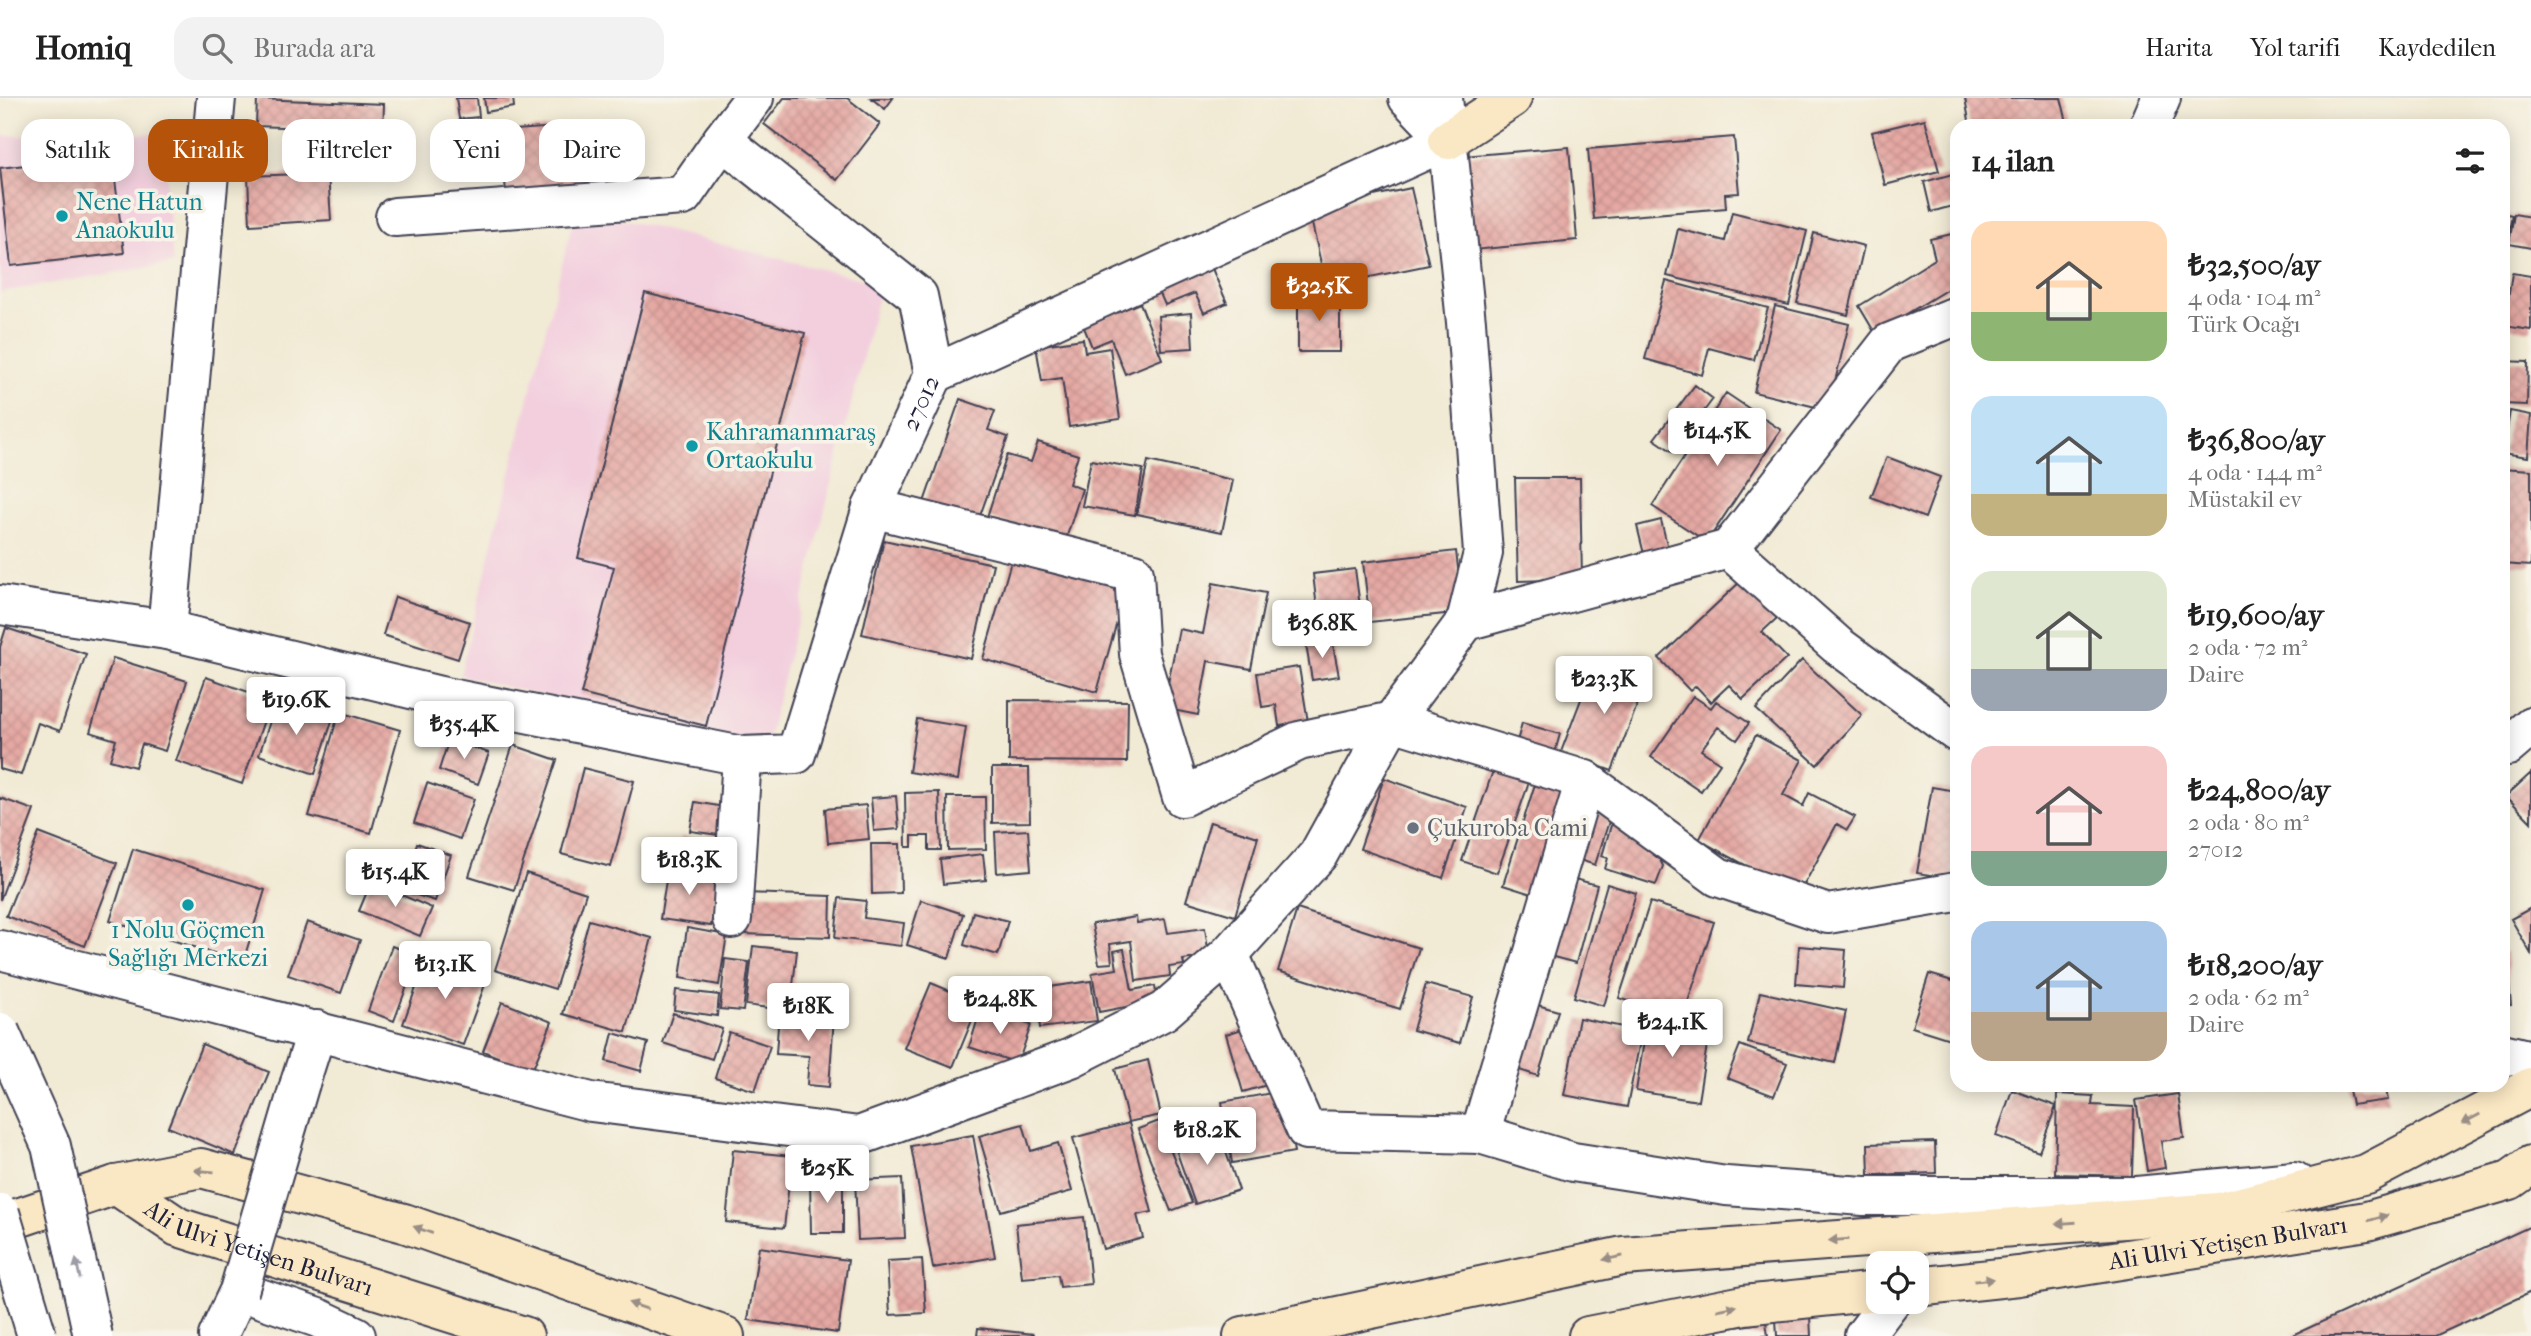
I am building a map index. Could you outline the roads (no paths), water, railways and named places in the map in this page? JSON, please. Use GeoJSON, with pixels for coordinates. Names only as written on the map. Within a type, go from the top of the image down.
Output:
{"type":"FeatureCollection","features":[{"type":"Feature","properties":{"kind":"main road"},"geometry":{"type":"LineString","coordinates":[[1448,140],[1512,98]]}},
{"type":"Feature","properties":{"kind":"main road"},"geometry":{"type":"LineString","coordinates":[[1243,1336],[1623,1256],[2219,1212],[2366,1174],[2531,1087]]}},
{"type":"Feature","properties":{"kind":"main road","name":"Ali Ulvi Yetişen Bulvarı"},"geometry":{"type":"LineString","coordinates":[[1929,1286],[2019,1276],[2367,1222],[2510,1180],[2531,1166]]}},
{"type":"Feature","properties":{"kind":"main road"},"geometry":{"type":"LineString","coordinates":[[116,1185],[201,1168],[404,1223],[725,1336]]}},
{"type":"Feature","properties":{"kind":"main road","name":"Ali Ulvi Yetişen Bulvarı"},"geometry":{"type":"LineString","coordinates":[[0,1224],[116,1185],[178,1227],[524,1336]]}},
{"type":"Feature","properties":{"kind":"main road"},"geometry":{"type":"LineString","coordinates":[[1588,1336],[1744,1305],[1866,1292]]}},
{"type":"Feature","properties":{"kind":"street"},"geometry":{"type":"LineString","coordinates":[[167,630],[216,98]]}},
{"type":"Feature","properties":{"kind":"street"},"geometry":{"type":"LineString","coordinates":[[395,217],[683,196],[754,98]]}},
{"type":"Feature","properties":{"kind":"street"},"geometry":{"type":"LineString","coordinates":[[1408,98],[1448,140]]}},
{"type":"Feature","properties":{"kind":"street"},"geometry":{"type":"LineString","coordinates":[[0,950],[591,1102],[859,1136],[1071,1058],[1164,1011],[1229,954],[1318,855],[1392,721],[1466,621],[1483,553],[1466,322],[1443,98]]}},
{"type":"Feature","properties":{"kind":"street"},"geometry":{"type":"LineString","coordinates":[[2152,119],[2161,98]]}},
{"type":"Feature","properties":{"kind":"street","name":"27012"},"geometry":{"type":"LineString","coordinates":[[722,140],[919,296],[934,374],[872,508],[796,754],[742,756]]}},
{"type":"Feature","properties":{"kind":"street"},"geometry":{"type":"LineString","coordinates":[[934,374],[1448,140]]}},
{"type":"Feature","properties":{"kind":"street"},"geometry":{"type":"LineString","coordinates":[[1466,621],[1729,549],[1889,343],[1950,318]]}},
{"type":"Feature","properties":{"kind":"street"},"geometry":{"type":"LineString","coordinates":[[872,508],[1134,573],[1139,654],[1181,797],[1299,741],[1392,721],[1585,780],[1718,877],[1828,915],[1950,893]]}},
{"type":"Feature","properties":{"kind":"street"},"geometry":{"type":"LineString","coordinates":[[1729,549],[1837,645],[1950,728]]}},
{"type":"Feature","properties":{"kind":"street"},"geometry":{"type":"LineString","coordinates":[[0,605],[167,630],[440,696],[742,756],[732,919]]}},
{"type":"Feature","properties":{"kind":"street"},"geometry":{"type":"LineString","coordinates":[[2510,744],[2531,726]]}},
{"type":"Feature","properties":{"kind":"street"},"geometry":{"type":"LineString","coordinates":[[1480,1134],[1585,780]]}},
{"type":"Feature","properties":{"kind":"street"},"geometry":{"type":"LineString","coordinates":[[1229,954],[1306,1130],[1480,1134],[1573,1162],[1726,1186],[1864,1196],[2137,1196],[2366,1174]]}},
{"type":"Feature","properties":{"kind":"street"},"geometry":{"type":"LineString","coordinates":[[218,1336],[239,1291],[317,1030]]}},
{"type":"Feature","properties":{"kind":"street"},"geometry":{"type":"LineString","coordinates":[[0,1032],[51,1146],[93,1336]]}},
{"type":"Feature","properties":{"kind":"street"},"geometry":{"type":"LineString","coordinates":[[2510,1055],[2531,1060]]}},
{"type":"Feature","properties":{"kind":"street"},"geometry":{"type":"LineString","coordinates":[[0,1213],[37,1336]]}},
{"type":"Feature","properties":{"kind":"street"},"geometry":{"type":"LineString","coordinates":[[239,1291],[326,1327],[356,1336]]}},
{"type":"Feature","properties":{"kind":"street"},"geometry":{"type":"LineString","coordinates":[[1864,1336],[1880,1314]]}},
{"type":"Feature","properties":{"kind":"place","name":"Nene Hatun Anaokulu"},"geometry":{"type":"Point","coordinates":[62,216]}},
{"type":"Feature","properties":{"kind":"place","name":"Kahramanmaraş Ortaokulu"},"geometry":{"type":"Point","coordinates":[692,446]}},
{"type":"Feature","properties":{"kind":"place","name":"Çukuroba Cami"},"geometry":{"type":"Point","coordinates":[1413,828]}},
{"type":"Feature","properties":{"kind":"place","name":"1 Nolu Göçmen Sağlığı Merkezi"},"geometry":{"type":"Point","coordinates":[188,905]}}]}
